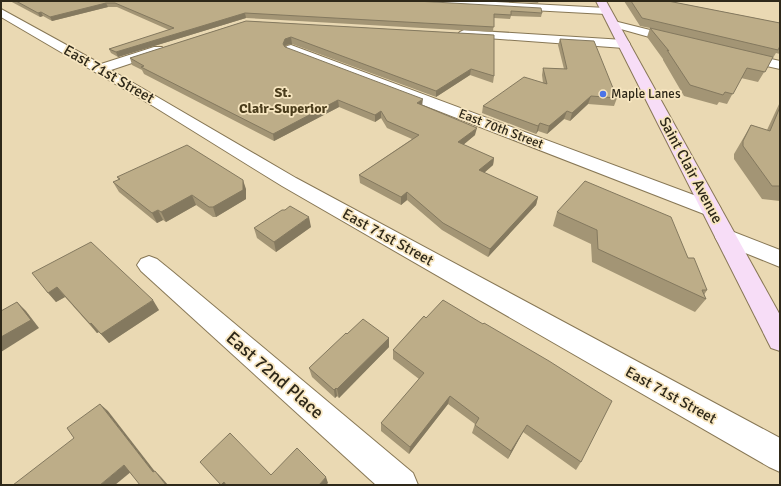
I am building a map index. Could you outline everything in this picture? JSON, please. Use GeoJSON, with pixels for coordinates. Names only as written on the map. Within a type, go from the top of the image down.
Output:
{"type":"FeatureCollection","features":[{"type":"Feature","properties":{"kind":"main road","name":"Saint Clair Avenue"},"geometry":{"type":"LineString","coordinates":[[607,12],[780,340]]}},
{"type":"Feature","properties":{"kind":"street"},"geometry":{"type":"LineString","coordinates":[[417,1],[607,12],[692,44]]}},
{"type":"Feature","properties":{"kind":"street","name":"East 71st Street"},"geometry":{"type":"LineString","coordinates":[[1,12],[100,69],[289,182],[780,456]]}},
{"type":"Feature","properties":{"kind":"street"},"geometry":{"type":"LineString","coordinates":[[456,34],[624,44]]}},
{"type":"Feature","properties":{"kind":"street"},"geometry":{"type":"LineString","coordinates":[[100,69],[166,48]]}},
{"type":"Feature","properties":{"kind":"street","name":"East 70th Street"},"geometry":{"type":"LineString","coordinates":[[291,49],[711,208]]}},
{"type":"Feature","properties":{"kind":"street"},"geometry":{"type":"LineString","coordinates":[[729,53],[780,65]]}},
{"type":"Feature","properties":{"kind":"street"},"geometry":{"type":"LineString","coordinates":[[726,237],[780,259]]}},
{"type":"Feature","properties":{"kind":"street","name":"East 72nd Place"},"geometry":{"type":"LineString","coordinates":[[149,265],[401,485]]}},
{"type":"Feature","properties":{"kind":"building"},"geometry":{"type":"Polygon","coordinates":[[[16,1],[416,1],[541,8],[542,13],[511,11],[511,15],[494,14],[494,27],[245,13],[116,52],[109,49],[174,28],[115,3],[106,3],[50,17],[41,12],[38,13],[16,1]]]}},
{"type":"Feature","properties":{"kind":"building"},"geometry":{"type":"Polygon","coordinates":[[[631,1],[668,1],[780,23],[780,46],[778,50],[642,18],[631,1]]]}},
{"type":"Feature","properties":{"kind":"building"},"geometry":{"type":"Polygon","coordinates":[[[246,21],[494,35],[494,76],[471,69],[436,91],[291,37],[285,39],[283,44],[285,47],[423,99],[417,103],[477,128],[458,142],[494,158],[479,170],[538,197],[490,249],[443,223],[407,192],[401,197],[359,175],[419,135],[387,121],[381,111],[375,115],[338,100],[273,134],[141,67],[144,66],[130,58],[246,21]]]}},
{"type":"Feature","properties":{"kind":"building"},"geometry":{"type":"Polygon","coordinates":[[[650,28],[773,57],[765,72],[747,68],[733,94],[725,92],[723,95],[690,85],[667,50],[669,51],[650,28]]]}},
{"type":"Feature","properties":{"kind":"building"},"geometry":{"type":"Polygon","coordinates":[[[560,39],[594,41],[617,98],[591,96],[572,113],[567,111],[549,126],[540,123],[538,126],[483,106],[524,77],[547,84],[543,68],[567,69],[560,39]]]}},
{"type":"Feature","properties":{"kind":"building"},"geometry":{"type":"Polygon","coordinates":[[[780,107],[780,186],[772,186],[743,146],[743,141],[751,125],[770,131],[780,107]]]}},
{"type":"Feature","properties":{"kind":"building"},"geometry":{"type":"Polygon","coordinates":[[[187,145],[243,180],[243,190],[213,207],[209,207],[192,195],[161,212],[158,210],[152,213],[113,182],[120,179],[117,177],[187,145]]]}},
{"type":"Feature","properties":{"kind":"building"},"geometry":{"type":"Polygon","coordinates":[[[585,181],[671,217],[688,258],[694,258],[707,290],[702,290],[706,299],[598,249],[597,230],[557,212],[585,181]]]}},
{"type":"Feature","properties":{"kind":"building"},"geometry":{"type":"Polygon","coordinates":[[[290,206],[309,217],[274,242],[254,228],[282,210],[285,210],[290,206]]]}},
{"type":"Feature","properties":{"kind":"building"},"geometry":{"type":"Polygon","coordinates":[[[91,242],[153,300],[101,334],[57,287],[48,293],[32,273],[91,242]]]}},
{"type":"Feature","properties":{"kind":"building"},"geometry":{"type":"Polygon","coordinates":[[[443,300],[549,361],[612,401],[581,462],[527,425],[511,451],[475,425],[479,418],[450,396],[410,447],[381,423],[424,373],[393,350],[424,316],[426,318],[443,300]]]}},
{"type":"Feature","properties":{"kind":"building"},"geometry":{"type":"Polygon","coordinates":[[[17,302],[31,320],[1,337],[1,311],[17,302]]]}},
{"type":"Feature","properties":{"kind":"building"},"geometry":{"type":"Polygon","coordinates":[[[363,319],[389,338],[337,389],[336,388],[334,390],[309,368],[363,319]]]}},
{"type":"Feature","properties":{"kind":"building"},"geometry":{"type":"Polygon","coordinates":[[[100,404],[153,472],[155,471],[166,485],[140,485],[124,465],[100,485],[13,485],[74,438],[67,428],[100,404]]]}},
{"type":"Feature","properties":{"kind":"building"},"geometry":{"type":"Polygon","coordinates":[[[230,433],[271,475],[297,448],[326,477],[319,485],[226,485],[224,482],[221,485],[200,462],[230,433]]]}},
{"type":"Feature","properties":{"kind":"place","name":"Maple Lanes"},"geometry":{"type":"Point","coordinates":[603,94]}},
{"type":"Feature","properties":{"kind":"district","name":"St. Clair-Superior"},"geometry":{"type":"Point","coordinates":[283,100]}}]}
